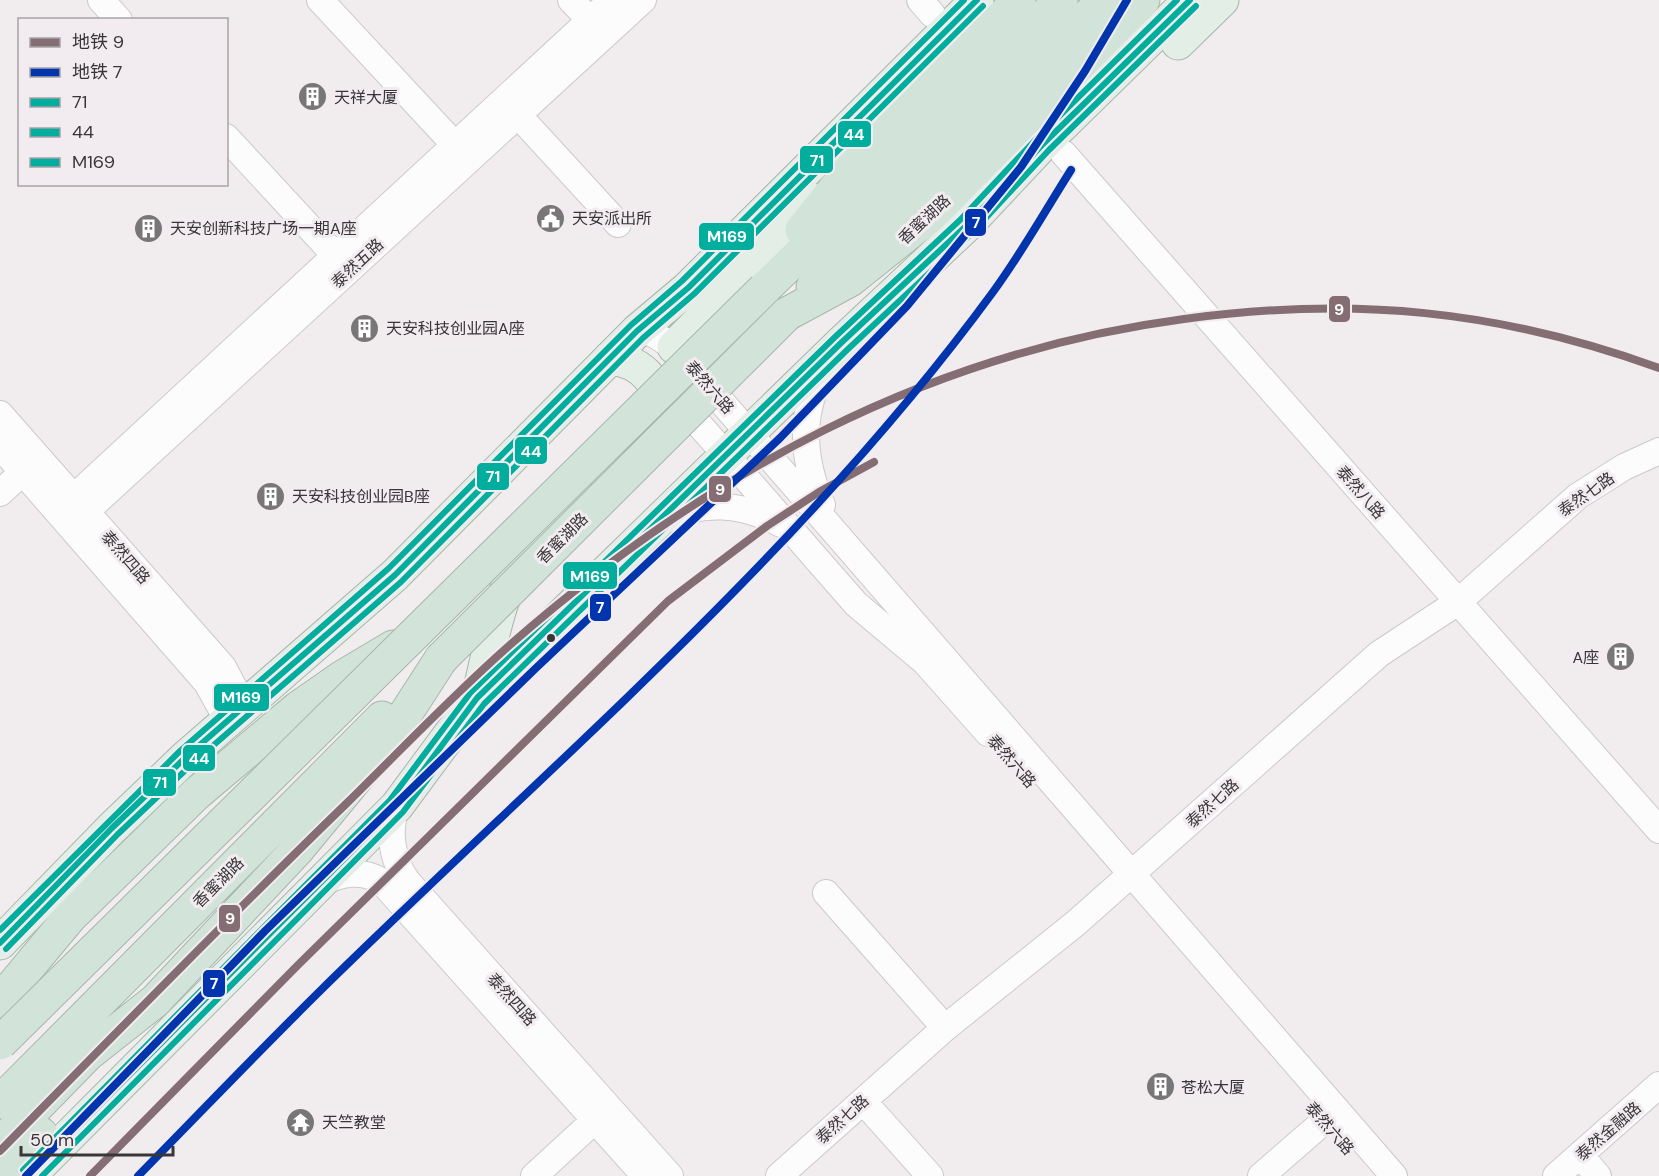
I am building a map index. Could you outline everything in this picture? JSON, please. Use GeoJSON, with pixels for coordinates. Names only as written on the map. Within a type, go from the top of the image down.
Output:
{"type":"FeatureCollection","features":[{"type":"Feature","properties":{"kind":"highway"},"geometry":{"type":"LineString","coordinates":[[764,289],[830,191],[1019,0]]}},
{"type":"Feature","properties":{"kind":"highway"},"geometry":{"type":"LineString","coordinates":[[0,1043],[764,289],[1061,0]]}},
{"type":"Feature","properties":{"kind":"highway"},"geometry":{"type":"LineString","coordinates":[[787,314],[1104,0]]}},
{"type":"Feature","properties":{"kind":"highway","name":"香蜜湖路"},"geometry":{"type":"LineString","coordinates":[[0,1102],[787,314],[850,280],[886,255],[930,216],[1143,0]]}},
{"type":"Feature","properties":{"kind":"highway"},"geometry":{"type":"LineString","coordinates":[[0,975],[70,917],[196,794],[256,741],[341,678],[417,632]]}},
{"type":"Feature","properties":{"kind":"highway"},"geometry":{"type":"LineString","coordinates":[[0,1175],[102,1072],[155,1001],[289,858],[353,784],[392,735],[441,658]]}},
{"type":"Feature","properties":{"kind":"highway"},"geometry":{"type":"LineString","coordinates":[[0,1001],[70,917]]}},
{"type":"Feature","properties":{"kind":"highway"},"geometry":{"type":"LineString","coordinates":[[0,1144],[88,1054],[155,1001]]}},
{"type":"Feature","properties":{"kind":"main road"},"geometry":{"type":"LineString","coordinates":[[0,943],[112,828],[236,714],[395,575],[637,331],[688,288],[977,0]]}},
{"type":"Feature","properties":{"kind":"main road"},"geometry":{"type":"LineString","coordinates":[[29,1176],[397,806],[477,698],[841,344],[966,226],[1043,144],[1190,0]]}},
{"type":"Feature","properties":{"kind":"main road"},"geometry":{"type":"LineString","coordinates":[[966,226],[1036,180],[1222,0]]}},
{"type":"Feature","properties":{"kind":"main road"},"geometry":{"type":"LineString","coordinates":[[637,331],[674,273],[933,4]]}},
{"type":"Feature","properties":{"kind":"main road"},"geometry":{"type":"LineString","coordinates":[[674,346],[758,262],[772,243],[784,217],[823,178],[858,118]]}},
{"type":"Feature","properties":{"kind":"main road"},"geometry":{"type":"LineString","coordinates":[[477,698],[508,585],[522,557],[551,522],[643,431],[657,409],[656,386],[644,369],[627,360],[610,358]]}},
{"type":"Feature","properties":{"kind":"main road"},"geometry":{"type":"LineString","coordinates":[[0,910],[55,865],[112,828]]}},
{"type":"Feature","properties":{"kind":"main road"},"geometry":{"type":"LineString","coordinates":[[56,1176],[189,1041],[241,965]]}},
{"type":"Feature","properties":{"kind":"street"},"geometry":{"type":"LineString","coordinates":[[101,0],[117,18]]}},
{"type":"Feature","properties":{"kind":"street"},"geometry":{"type":"LineString","coordinates":[[320,0],[455,145]]}},
{"type":"Feature","properties":{"kind":"street"},"geometry":{"type":"LineString","coordinates":[[571,0],[590,20]]}},
{"type":"Feature","properties":{"kind":"street","name":"泰然五路"},"geometry":{"type":"LineString","coordinates":[[342,263],[455,145],[612,0]]}},
{"type":"Feature","properties":{"kind":"street","name":"泰然五路"},"geometry":{"type":"LineString","coordinates":[[72,512],[342,263],[518,115],[643,0]]}},
{"type":"Feature","properties":{"kind":"street"},"geometry":{"type":"LineString","coordinates":[[518,115],[618,225]]}},
{"type":"Feature","properties":{"kind":"street"},"geometry":{"type":"LineString","coordinates":[[228,139],[342,263]]}},
{"type":"Feature","properties":{"kind":"street","name":"泰然八路"},"geometry":{"type":"LineString","coordinates":[[1064,154],[1659,830]]}},
{"type":"Feature","properties":{"kind":"street","name":"泰然六路"},"geometry":{"type":"LineString","coordinates":[[637,331],[652,333],[674,346],[841,536],[1126,879],[1330,1116],[1394,1176]]}},
{"type":"Feature","properties":{"kind":"street","name":"泰然六路"},"geometry":{"type":"LineString","coordinates":[[841,344],[818,378],[805,418],[805,447],[810,478],[841,536]]}},
{"type":"Feature","properties":{"kind":"street","name":"泰然六路"},"geometry":{"type":"LineString","coordinates":[[674,346],[668,374],[674,395],[856,604],[925,662],[1126,879]]}},
{"type":"Feature","properties":{"kind":"street","name":"泰然四路"},"geometry":{"type":"LineString","coordinates":[[0,414],[72,512]]}},
{"type":"Feature","properties":{"kind":"street","name":"泰然四路"},"geometry":{"type":"LineString","coordinates":[[0,446],[23,472],[72,512],[223,667],[236,714]]}},
{"type":"Feature","properties":{"kind":"street","name":"泰然七路"},"geometry":{"type":"LineString","coordinates":[[778,1176],[945,1028],[1076,923],[1379,654],[1458,602],[1578,496],[1624,467],[1659,451]]}},
{"type":"Feature","properties":{"kind":"street"},"geometry":{"type":"LineString","coordinates":[[0,493],[23,472]]}},
{"type":"Feature","properties":{"kind":"street"},"geometry":{"type":"LineString","coordinates":[[654,526],[678,512],[699,506],[722,506],[766,515],[789,528]]}},
{"type":"Feature","properties":{"kind":"street","name":"泰然四路"},"geometry":{"type":"LineString","coordinates":[[397,806],[392,823],[393,846],[397,862],[407,881],[670,1176]]}},
{"type":"Feature","properties":{"kind":"street","name":"泰然四路"},"geometry":{"type":"LineString","coordinates":[[317,887],[333,877],[351,874],[366,874],[381,881],[645,1176]]}},
{"type":"Feature","properties":{"kind":"street"},"geometry":{"type":"LineString","coordinates":[[826,893],[945,1028]]}},
{"type":"Feature","properties":{"kind":"street","name":"泰然金融路"},"geometry":{"type":"LineString","coordinates":[[1556,1176],[1659,1085]]}},
{"type":"Feature","properties":{"kind":"street"},"geometry":{"type":"LineString","coordinates":[[863,1101],[930,1176]]}},
{"type":"Feature","properties":{"kind":"street"},"geometry":{"type":"LineString","coordinates":[[1262,1176],[1330,1116]]}},
{"type":"Feature","properties":{"kind":"street","name":"泰然六路"},"geometry":{"type":"LineString","coordinates":[[1330,1116],[1371,1176]]}},
{"type":"Feature","properties":{"kind":"street"},"geometry":{"type":"LineString","coordinates":[[534,1176],[595,1120]]}},
{"type":"Feature","properties":{"kind":"street"},"geometry":{"type":"LineString","coordinates":[[1580,1155],[1598,1176]]}},
{"type":"Feature","properties":{"kind":"metro line","name":"7"},"geometry":{"type":"LineString","coordinates":[[26,1176],[265,931],[536,668],[780,438],[907,306],[1021,167],[1085,71],[1127,0]]}},
{"type":"Feature","properties":{"kind":"metro line","name":"7"},"geometry":{"type":"LineString","coordinates":[[138,1176],[322,989],[672,654],[840,480],[918,388],[993,292],[1071,170]]}},
{"type":"Feature","properties":{"kind":"metro line","name":"9"},"geometry":{"type":"LineString","coordinates":[[0,1151],[260,888],[511,644],[585,583],[662,526],[741,475],[824,430],[909,392],[997,360],[1089,336],[1184,319],[1246,312],[1366,309],[1425,313],[1483,321],[1541,333],[1600,348],[1659,368]]}},
{"type":"Feature","properties":{"kind":"metro line","name":"9"},"geometry":{"type":"LineString","coordinates":[[90,1176],[298,965],[668,601],[767,526],[819,492],[874,462]]}},
{"type":"Feature","properties":{"kind":"transit line","name":"M169"},"geometry":{"type":"LineString","coordinates":[[0,930],[180,751],[389,568],[631,325],[682,281],[964,0]]}},
{"type":"Feature","properties":{"kind":"transit line","name":"71"},"geometry":{"type":"LineString","coordinates":[[0,943],[112,828],[186,757],[395,575],[637,331],[688,288],[977,0]]}},
{"type":"Feature","properties":{"kind":"transit line","name":"M169"},"geometry":{"type":"LineString","coordinates":[[23,1170],[390,800],[471,692],[835,337],[960,220],[1037,138],[1177,0]]}},
{"type":"Feature","properties":{"kind":"transit line","name":"71"},"geometry":{"type":"LineString","coordinates":[[29,1176],[397,806],[477,698],[841,343],[966,226],[1043,144],[1190,0]]}},
{"type":"Feature","properties":{"kind":"transit line","name":"44"},"geometry":{"type":"LineString","coordinates":[[6,949],[118,834],[192,764],[401,582],[643,338],[694,294],[983,6]]}},
{"type":"Feature","properties":{"kind":"transit line","name":"44"},"geometry":{"type":"LineString","coordinates":[[42,1176],[403,812],[484,704],[847,350],[972,233],[1049,150],[1196,6]]}},
{"type":"Feature","properties":{"kind":"place","name":"天祥大厦"},"geometry":{"type":"Point","coordinates":[313,97]}},
{"type":"Feature","properties":{"kind":"place","name":"天安派出所"},"geometry":{"type":"Point","coordinates":[551,218]}},
{"type":"Feature","properties":{"kind":"place","name":"天安创新科技广场一期A座"},"geometry":{"type":"Point","coordinates":[149,228]}},
{"type":"Feature","properties":{"kind":"place","name":"天安科技创业园A座"},"geometry":{"type":"Point","coordinates":[365,328]}},
{"type":"Feature","properties":{"kind":"place","name":"天安科技创业园B座"},"geometry":{"type":"Point","coordinates":[271,496]}},
{"type":"Feature","properties":{"kind":"place","name":"A座"},"geometry":{"type":"Point","coordinates":[1620,657]}},
{"type":"Feature","properties":{"kind":"place","name":"苍松大厦"},"geometry":{"type":"Point","coordinates":[1160,1087]}},
{"type":"Feature","properties":{"kind":"place","name":"天竺教堂"},"geometry":{"type":"Point","coordinates":[301,1122]}}]}
